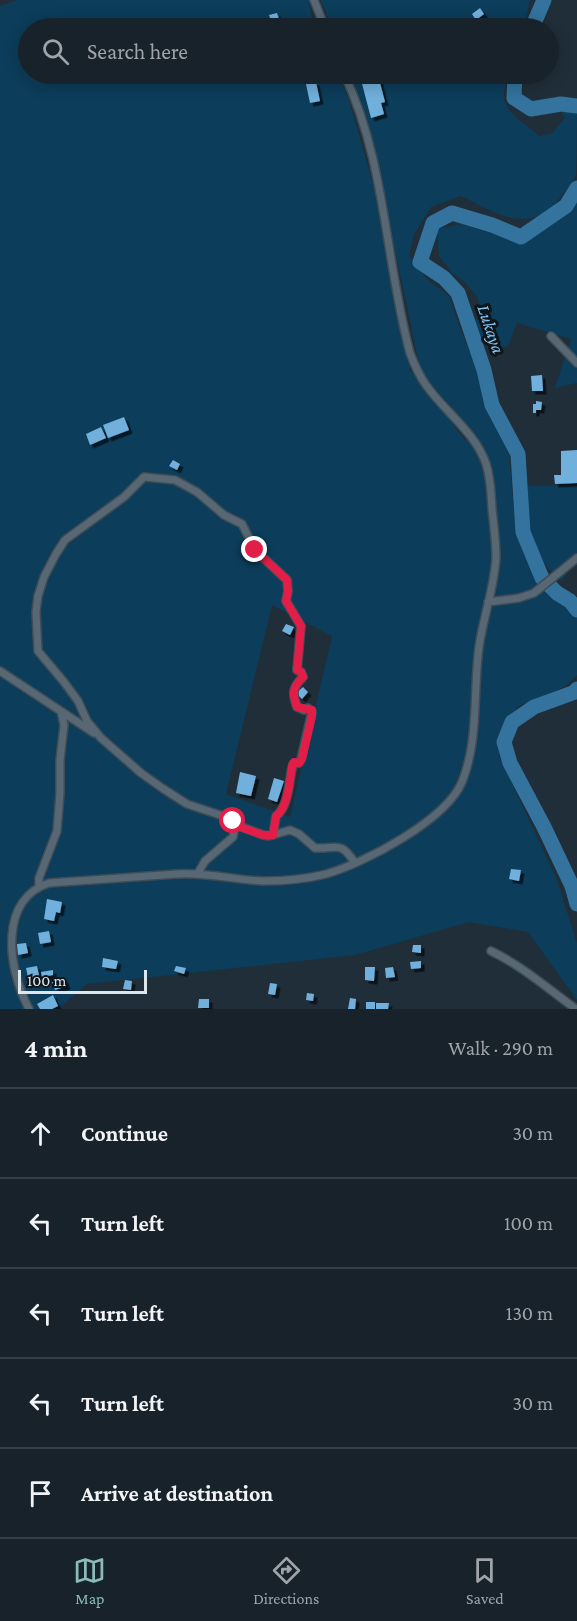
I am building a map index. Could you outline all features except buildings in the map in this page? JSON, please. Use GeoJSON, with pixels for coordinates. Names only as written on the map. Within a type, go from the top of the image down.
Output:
{"type":"FeatureCollection","features":[{"type":"Feature","properties":{"kind":"street"},"geometry":{"type":"LineString","coordinates":[[314,0],[321,18]]}},
{"type":"Feature","properties":{"kind":"street"},"geometry":{"type":"LineString","coordinates":[[6,919],[19,896],[39,885],[49,883],[198,873],[264,881],[325,874],[355,863],[418,828],[435,816],[457,792],[462,782],[470,755],[474,728],[477,661],[496,560],[490,480],[483,456],[426,386],[410,353],[373,160],[349,84]]}},
{"type":"Feature","properties":{"kind":"street"},"geometry":{"type":"LineString","coordinates":[[551,336],[577,363]]}},
{"type":"Feature","properties":{"kind":"street"},"geometry":{"type":"LineString","coordinates":[[101,738],[87,721],[78,701],[38,651],[36,612],[38,596],[53,559],[65,540],[124,497],[144,477],[175,480],[197,492],[224,515],[242,524],[255,550],[287,580],[286,601],[301,626],[297,670],[303,677],[294,686],[292,693],[297,707],[312,710],[312,716],[302,759],[299,763],[294,762],[292,766],[288,794],[281,812],[276,816],[273,835]]}},
{"type":"Feature","properties":{"kind":"street"},"geometry":{"type":"LineString","coordinates":[[488,602],[519,598],[534,593],[577,558]]}},
{"type":"Feature","properties":{"kind":"street"},"geometry":{"type":"LineString","coordinates":[[0,671],[101,738],[141,773],[188,804],[225,815],[234,825],[263,835],[273,835],[290,830],[299,834],[315,848],[341,846],[355,863]]}},
{"type":"Feature","properties":{"kind":"street"},"geometry":{"type":"LineString","coordinates":[[39,885],[39,878],[57,831],[64,725],[61,712]]}},
{"type":"Feature","properties":{"kind":"street"},"geometry":{"type":"LineString","coordinates":[[198,873],[205,861],[233,837],[234,825]]}},
{"type":"Feature","properties":{"kind":"street"},"geometry":{"type":"LineString","coordinates":[[4,947],[14,980],[29,1009]]}},
{"type":"Feature","properties":{"kind":"street"},"geometry":{"type":"LineString","coordinates":[[491,951],[514,962],[524,972],[537,978],[576,1009]]}},
{"type":"Feature","properties":{"kind":"shaded area"},"geometry":{"type":"Polygon","coordinates":[[[18,0],[309,0],[312,18],[18,18],[18,84],[342,84],[348,97],[378,201],[410,370],[465,440],[473,431],[421,373],[378,170],[352,84],[506,84],[504,98],[509,110],[539,136],[552,133],[565,118],[562,113],[565,108],[577,111],[576,175],[560,198],[548,210],[536,217],[512,218],[461,196],[431,207],[414,235],[409,255],[427,279],[449,296],[476,366],[491,421],[500,427],[509,454],[514,509],[529,564],[537,581],[577,618],[577,675],[567,685],[542,698],[518,706],[502,730],[499,756],[556,877],[577,943],[577,1000],[528,932],[469,922],[355,955],[87,984],[58,1009],[0,1009],[0,6],[18,0]],[[272,605],[226,794],[290,817],[332,636],[272,605]]]}},
{"type":"Feature","properties":{"kind":"shaded area"},"geometry":{"type":"Polygon","coordinates":[[[321,0],[530,0],[526,18],[328,18],[321,0]]]}},
{"type":"Feature","properties":{"kind":"shaded area"},"geometry":{"type":"Polygon","coordinates":[[[577,201],[577,383],[555,388],[571,339],[517,323],[508,346],[496,350],[479,338],[475,329],[481,309],[477,297],[465,282],[452,273],[439,256],[437,229],[462,224],[519,241],[532,236],[575,205],[577,201]]]}},
{"type":"Feature","properties":{"kind":"shaded area"},"geometry":{"type":"Polygon","coordinates":[[[577,485],[577,557],[562,581],[550,570],[535,549],[529,527],[528,486],[577,485]]]}},
{"type":"Feature","properties":{"kind":"waterway","name":"Lukaya"},"geometry":{"type":"LineString","coordinates":[[536,18],[544,0]]}},
{"type":"Feature","properties":{"kind":"waterway","name":"Lukaya"},"geometry":{"type":"LineString","coordinates":[[515,84],[514,98],[531,109],[561,104],[577,106]]}},
{"type":"Feature","properties":{"kind":"waterway","name":"Lukaya"},"geometry":{"type":"LineString","coordinates":[[577,188],[566,206],[521,237],[492,225],[452,213],[433,223],[420,262],[444,278],[458,293],[484,370],[492,405],[518,454],[523,532],[542,578],[557,593],[570,601],[577,610]]}},
{"type":"Feature","properties":{"kind":"waterway","name":"Lukaya"},"geometry":{"type":"LineString","coordinates":[[577,689],[575,692],[534,707],[512,722],[504,742],[510,763],[544,827],[572,886],[577,904]]}},
{"type":"Feature","properties":{"kind":"route"},"geometry":{"type":"LineString","coordinates":[[233,821],[234,825],[263,835],[273,835],[276,816],[281,812],[288,794],[292,766],[294,762],[299,763],[302,759],[312,716],[312,710],[297,707],[292,693],[294,686],[303,677],[301,672],[297,671],[302,629],[286,601],[287,580],[255,550]]}}]}
